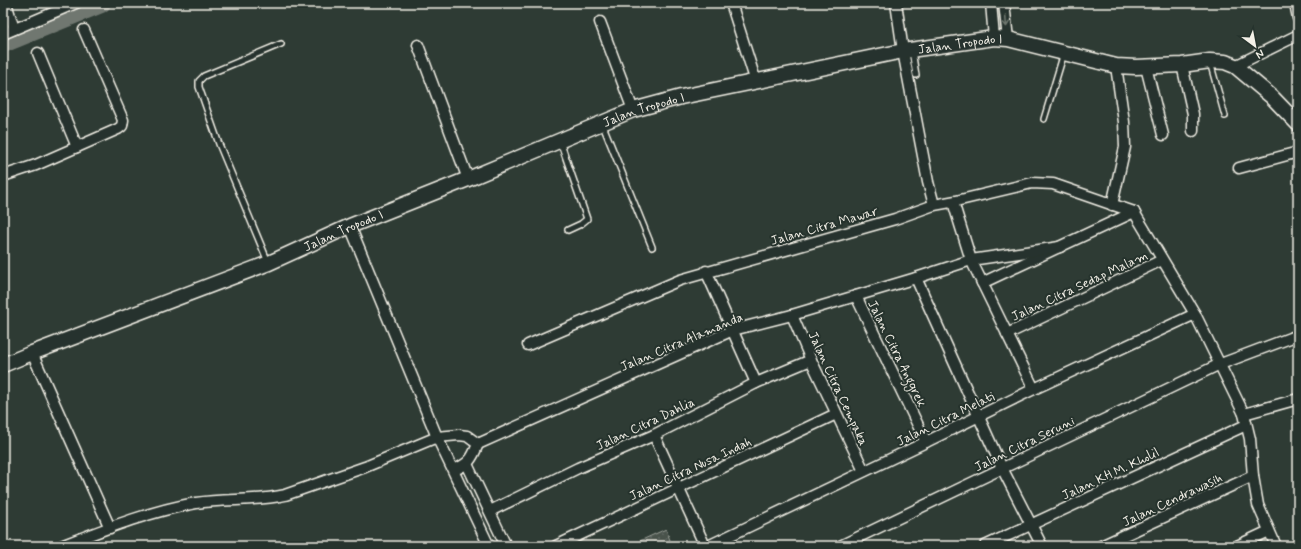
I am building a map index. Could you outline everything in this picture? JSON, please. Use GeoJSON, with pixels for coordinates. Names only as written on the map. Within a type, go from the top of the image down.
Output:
{"type":"FeatureCollection","features":[{"type":"Feature","properties":{"kind":"street"},"geometry":{"type":"LineString","coordinates":[[6,3],[14,29]]}},
{"type":"Feature","properties":{"kind":"street"},"geometry":{"type":"LineString","coordinates":[[3,34],[61,6],[76,3]]}},
{"type":"Feature","properties":{"kind":"street"},"geometry":{"type":"LineString","coordinates":[[732,3],[756,82]]}},
{"type":"Feature","properties":{"kind":"street"},"geometry":{"type":"LineString","coordinates":[[896,3],[908,50],[928,182],[934,205]]}},
{"type":"Feature","properties":{"kind":"street"},"geometry":{"type":"LineString","coordinates":[[991,3],[1001,39]]}},
{"type":"Feature","properties":{"kind":"street"},"geometry":{"type":"LineString","coordinates":[[1001,39],[1004,3]]}},
{"type":"Feature","properties":{"kind":"street"},"geometry":{"type":"LineString","coordinates":[[1295,3],[1298,18]]}},
{"type":"Feature","properties":{"kind":"street"},"geometry":{"type":"LineString","coordinates":[[600,22],[633,110]]}},
{"type":"Feature","properties":{"kind":"street"},"geometry":{"type":"LineString","coordinates":[[3,176],[36,165],[122,126],[123,120],[84,30]]}},
{"type":"Feature","properties":{"kind":"street"},"geometry":{"type":"LineString","coordinates":[[1235,66],[1298,35]]}},
{"type":"Feature","properties":{"kind":"street","name":"Jalan Tropodo I"},"geometry":{"type":"LineString","coordinates":[[3,365],[269,263],[350,226],[468,179],[633,110],[681,97],[908,50],[1001,39],[1116,66],[1146,67],[1210,61],[1225,62],[1235,66],[1272,97],[1298,124]]}},
{"type":"Feature","properties":{"kind":"street"},"geometry":{"type":"LineString","coordinates":[[418,45],[468,179]]}},
{"type":"Feature","properties":{"kind":"street"},"geometry":{"type":"LineString","coordinates":[[38,53],[77,147]]}},
{"type":"Feature","properties":{"kind":"street"},"geometry":{"type":"LineString","coordinates":[[1182,64],[1193,114],[1194,131]]}},
{"type":"Feature","properties":{"kind":"street"},"geometry":{"type":"LineString","coordinates":[[1112,205],[1125,147],[1124,122],[1116,66]]}},
{"type":"Feature","properties":{"kind":"street"},"geometry":{"type":"LineString","coordinates":[[1146,67],[1163,135]]}},
{"type":"Feature","properties":{"kind":"street"},"geometry":{"type":"LineString","coordinates":[[1239,168],[1298,152]]}},
{"type":"Feature","properties":{"kind":"street","name":"Jalan Citra Mawar"},"geometry":{"type":"LineString","coordinates":[[528,345],[680,280],[706,271],[895,219],[934,205],[953,202],[1032,183],[1053,184],[1134,212]]}},
{"type":"Feature","properties":{"kind":"street","name":"Jalan Citra Sedap Malam"},"geometry":{"type":"LineString","coordinates":[[953,202],[971,260],[1034,389]]}},
{"type":"Feature","properties":{"kind":"street"},"geometry":{"type":"LineString","coordinates":[[982,283],[1134,212],[1195,314],[1245,420],[1250,438],[1258,505],[1276,546]]}},
{"type":"Feature","properties":{"kind":"street"},"geometry":{"type":"LineString","coordinates":[[350,226],[437,437],[489,546]]}},
{"type":"Feature","properties":{"kind":"street","name":"Jalan Citra Alamanda"},"geometry":{"type":"LineString","coordinates":[[478,444],[733,330],[792,315],[971,260],[1060,246]]}},
{"type":"Feature","properties":{"kind":"street","name":"Jalan Citra Sedap Malam"},"geometry":{"type":"LineString","coordinates":[[1006,334],[1162,260]]}},
{"type":"Feature","properties":{"kind":"street"},"geometry":{"type":"LineString","coordinates":[[706,271],[756,383]]}},
{"type":"Feature","properties":{"kind":"street"},"geometry":{"type":"LineString","coordinates":[[916,278],[978,417],[1042,546]]}},
{"type":"Feature","properties":{"kind":"street","name":"Jalan Citra Anggrek"},"geometry":{"type":"LineString","coordinates":[[856,296],[926,442]]}},
{"type":"Feature","properties":{"kind":"street","name":"Jalan Citra Melati"},"geometry":{"type":"LineString","coordinates":[[707,546],[1034,389],[1195,314]]}},
{"type":"Feature","properties":{"kind":"street","name":"Jalan Citra Cempaka"},"geometry":{"type":"LineString","coordinates":[[792,315],[811,360],[864,471]]}},
{"type":"Feature","properties":{"kind":"street","name":"Jalan Citra Seruni"},"geometry":{"type":"LineString","coordinates":[[840,546],[1219,364],[1298,335]]}},
{"type":"Feature","properties":{"kind":"street"},"geometry":{"type":"LineString","coordinates":[[32,353],[110,528]]}},
{"type":"Feature","properties":{"kind":"street","name":"Jalan Citra Dahlia"},"geometry":{"type":"LineString","coordinates":[[490,511],[578,468],[654,435],[756,383],[811,360]]}},
{"type":"Feature","properties":{"kind":"street","name":"Jalan KH M. Kholil"},"geometry":{"type":"LineString","coordinates":[[985,546],[1245,420],[1298,399]]}},
{"type":"Feature","properties":{"kind":"street","name":"Jalan Citra Nusa Indah"},"geometry":{"type":"LineString","coordinates":[[556,546],[678,487],[836,414]]}},
{"type":"Feature","properties":{"kind":"street"},"geometry":{"type":"LineString","coordinates":[[61,546],[162,510],[193,504],[285,496],[365,467],[437,437],[459,435],[467,436],[478,444],[473,457],[467,464],[454,470]]}},
{"type":"Feature","properties":{"kind":"street"},"geometry":{"type":"LineString","coordinates":[[654,435],[707,546]]}},
{"type":"Feature","properties":{"kind":"street"},"geometry":{"type":"LineString","coordinates":[[467,464],[506,546]]}},
{"type":"Feature","properties":{"kind":"street","name":"Jalan Cendrawasih"},"geometry":{"type":"LineString","coordinates":[[1101,546],[1254,476]]}},
{"type":"Feature","properties":{"kind":"street"},"geometry":{"type":"LineString","coordinates":[[1237,546],[1269,531]]}},
{"type":"Feature","properties":{"kind":"lane"},"geometry":{"type":"LineString","coordinates":[[269,263],[219,144],[198,87],[199,81],[204,76],[281,44]]}},
{"type":"Feature","properties":{"kind":"lane"},"geometry":{"type":"LineString","coordinates":[[908,50],[916,75]]}},
{"type":"Feature","properties":{"kind":"lane"},"geometry":{"type":"LineString","coordinates":[[1044,119],[1064,53]]}},
{"type":"Feature","properties":{"kind":"lane"},"geometry":{"type":"LineString","coordinates":[[1210,61],[1225,116]]}},
{"type":"Feature","properties":{"kind":"lane"},"geometry":{"type":"LineString","coordinates":[[602,122],[652,247]]}},
{"type":"Feature","properties":{"kind":"lane"},"geometry":{"type":"LineString","coordinates":[[560,141],[587,218],[581,224],[568,230]]}},
{"type":"Feature","properties":{"kind":"shaded area"},"geometry":{"type":"Polygon","coordinates":[[[666,529],[672,546],[629,546],[666,529]]]}},
{"type":"Feature","properties":{"kind":"waterway"},"geometry":{"type":"LineString","coordinates":[[3,43],[101,3]]}}]}
